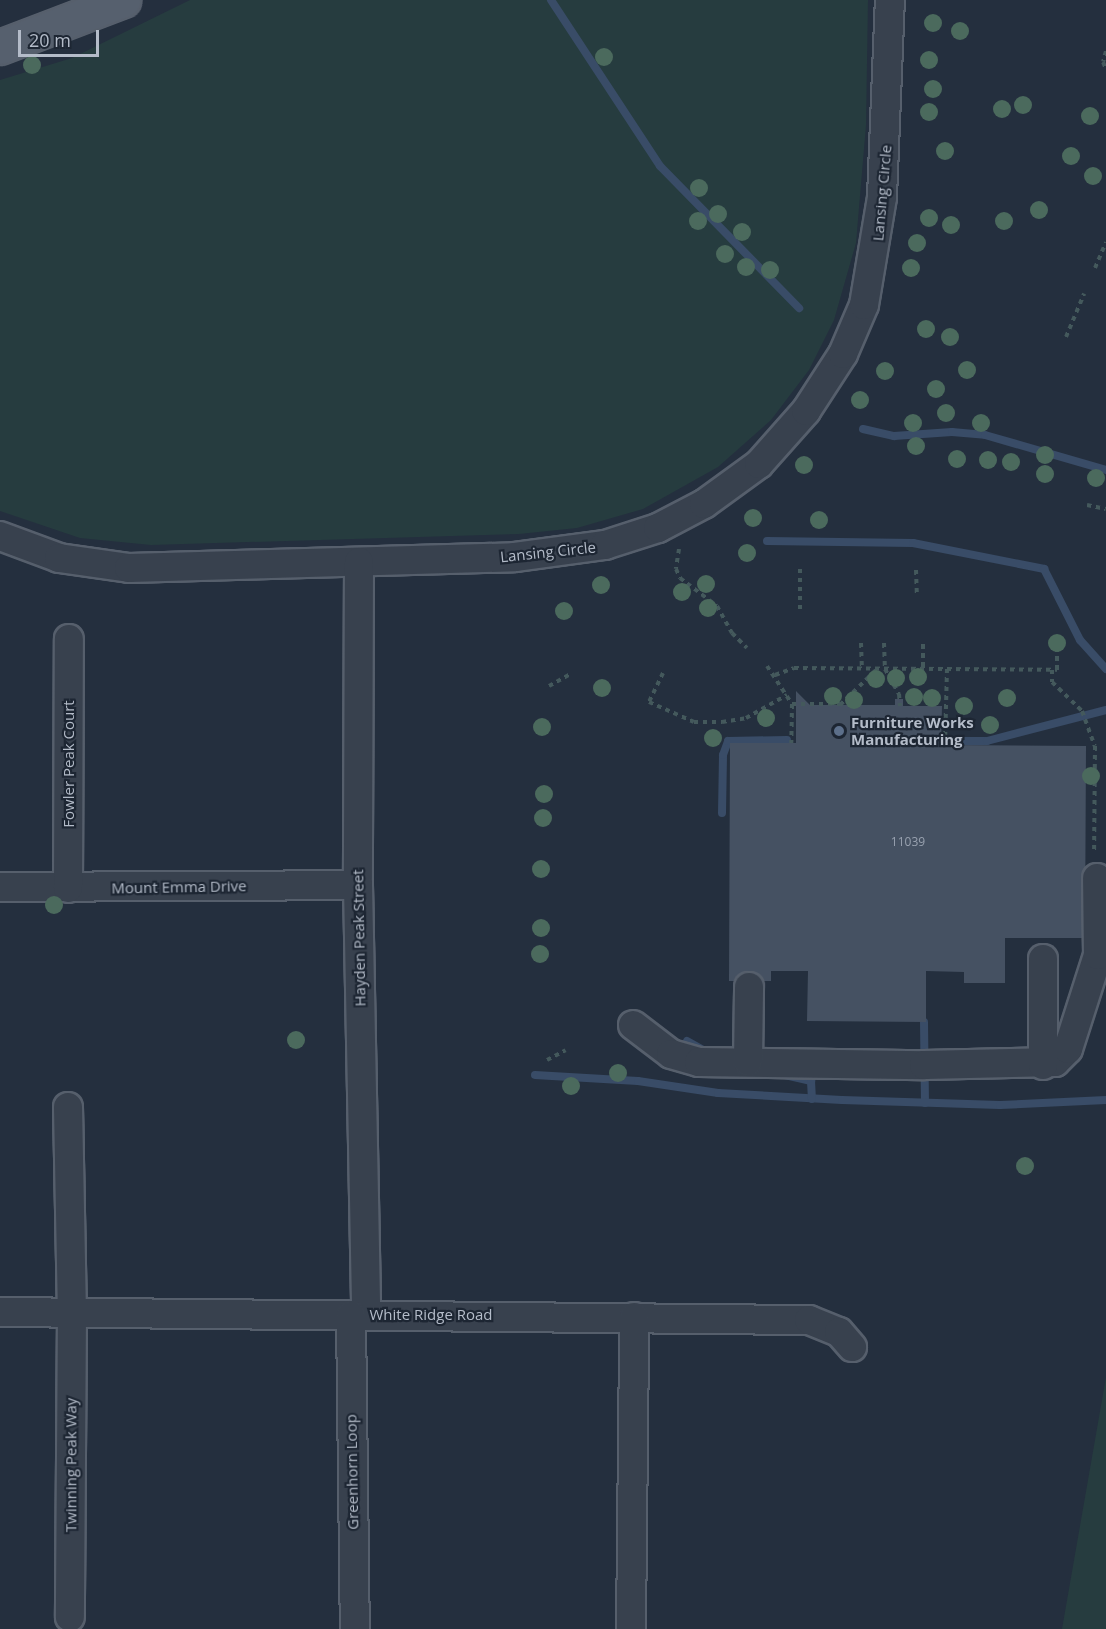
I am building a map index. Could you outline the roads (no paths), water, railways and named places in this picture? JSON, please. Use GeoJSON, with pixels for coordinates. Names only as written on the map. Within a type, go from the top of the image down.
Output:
{"type":"FeatureCollection","features":[{"type":"Feature","properties":{"kind":"main road"},"geometry":{"type":"LineString","coordinates":[[0,47],[123,0]]}},
{"type":"Feature","properties":{"kind":"street","name":"Lansing Circle"},"geometry":{"type":"LineString","coordinates":[[0,536],[59,558],[115,567],[359,562],[531,556],[605,545],[692,512],[729,489],[769,454],[826,382],[864,305],[882,197],[890,0]]}},
{"type":"Feature","properties":{"kind":"street","name":"Hayden Peak Street"},"geometry":{"type":"LineString","coordinates":[[358,1314],[359,562]]}},
{"type":"Feature","properties":{"kind":"street","name":"Fowler Peak Court"},"geometry":{"type":"LineString","coordinates":[[68,888],[69,639]]}},
{"type":"Feature","properties":{"kind":"street"},"geometry":{"type":"LineString","coordinates":[[633,1024],[642,1035],[681,1058],[748,1062],[1042,1065],[1066,1055],[1098,955],[1096,872]]}},
{"type":"Feature","properties":{"kind":"street","name":"Mount Emma Drive"},"geometry":{"type":"LineString","coordinates":[[0,887],[358,885]]}},
{"type":"Feature","properties":{"kind":"street"},"geometry":{"type":"LineString","coordinates":[[1042,1065],[1043,959]]}},
{"type":"Feature","properties":{"kind":"street"},"geometry":{"type":"LineString","coordinates":[[748,1062],[749,987]]}},
{"type":"Feature","properties":{"kind":"street","name":"Twinning Peak Way"},"geometry":{"type":"LineString","coordinates":[[68,1107],[72,1313],[70,1617]]}},
{"type":"Feature","properties":{"kind":"street","name":"White Ridge Road"},"geometry":{"type":"LineString","coordinates":[[0,1312],[809,1320],[839,1332],[852,1347]]}},
{"type":"Feature","properties":{"kind":"street","name":"Greenhorn Loop"},"geometry":{"type":"LineString","coordinates":[[355,1629],[358,1314]]}},
{"type":"Feature","properties":{"kind":"street"},"geometry":{"type":"LineString","coordinates":[[631,1629],[634,1317]]}},
{"type":"Feature","properties":{"kind":"waterway"},"geometry":{"type":"LineString","coordinates":[[551,0],[660,166],[799,308]]}},
{"type":"Feature","properties":{"kind":"waterway"},"geometry":{"type":"LineString","coordinates":[[863,429],[894,436],[952,432],[985,435],[1106,470]]}},
{"type":"Feature","properties":{"kind":"waterway"},"geometry":{"type":"LineString","coordinates":[[767,541],[913,543],[1044,569],[1080,640],[1106,669]]}},
{"type":"Feature","properties":{"kind":"waterway"},"geometry":{"type":"LineString","coordinates":[[950,741],[987,741],[1106,710]]}},
{"type":"Feature","properties":{"kind":"waterway"},"geometry":{"type":"LineString","coordinates":[[722,813],[723,755],[728,741],[787,740]]}},
{"type":"Feature","properties":{"kind":"waterway"},"geometry":{"type":"LineString","coordinates":[[924,1022],[925,1103]]}},
{"type":"Feature","properties":{"kind":"waterway"},"geometry":{"type":"LineString","coordinates":[[687,1041],[705,1051]]}},
{"type":"Feature","properties":{"kind":"waterway"},"geometry":{"type":"LineString","coordinates":[[535,1075],[638,1081],[718,1093],[842,1100],[1000,1105],[1106,1100]]}},
{"type":"Feature","properties":{"kind":"waterway"},"geometry":{"type":"LineString","coordinates":[[785,1075],[811,1081],[812,1099]]}},
{"type":"Feature","properties":{"kind":"place","name":"Furniture Works Manufacturing"},"geometry":{"type":"Point","coordinates":[839,731]}}]}
